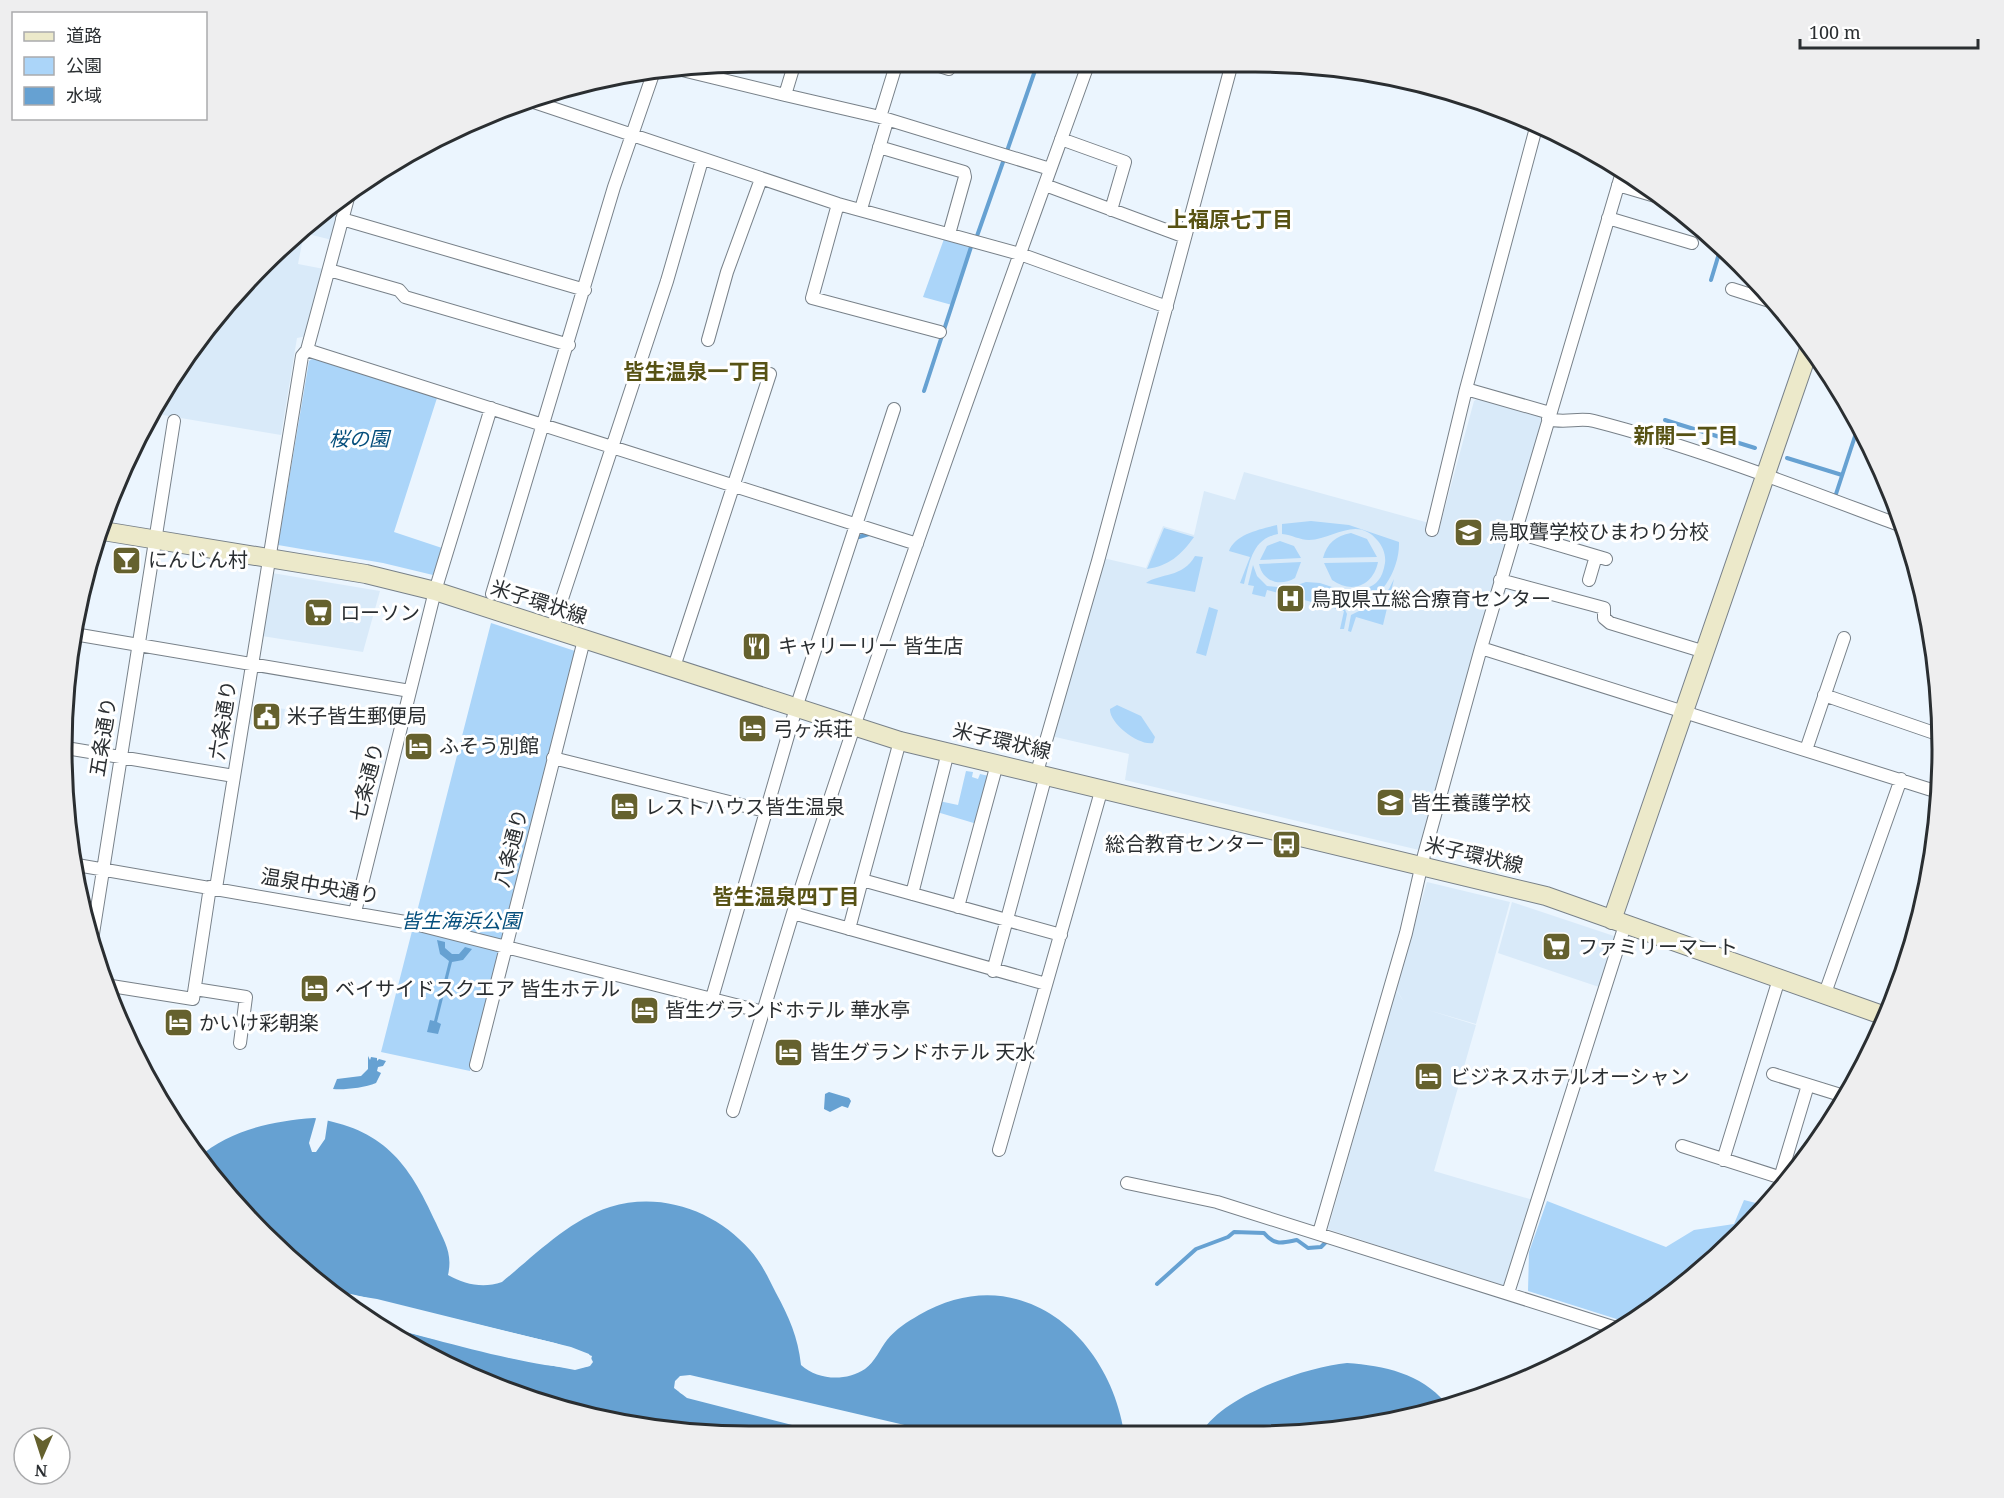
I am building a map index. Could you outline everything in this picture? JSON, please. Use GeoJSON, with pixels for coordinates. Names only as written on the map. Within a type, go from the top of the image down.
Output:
{"type":"FeatureCollection","features":[{"type":"Feature","properties":{"kind":"main road"},"geometry":{"type":"LineString","coordinates":[[1619,923],[1684,712],[1806,357]]}},
{"type":"Feature","properties":{"kind":"main road","name":"米子環状線"},"geometry":{"type":"LineString","coordinates":[[108,532],[366,574],[435,591],[673,670],[900,741],[1546,896],[1878,1014]]}},
{"type":"Feature","properties":{"kind":"street"},"geometry":{"type":"LineString","coordinates":[[785,95],[792,72]]}},
{"type":"Feature","properties":{"kind":"street"},"geometry":{"type":"LineString","coordinates":[[861,210],[879,147],[895,72]]}},
{"type":"Feature","properties":{"kind":"street"},"geometry":{"type":"LineString","coordinates":[[733,1111],[854,728],[961,414],[1085,72]]}},
{"type":"Feature","properties":{"kind":"street"},"geometry":{"type":"LineString","coordinates":[[993,970],[1041,774],[1230,72]]}},
{"type":"Feature","properties":{"kind":"street"},"geometry":{"type":"LineString","coordinates":[[698,74],[884,119],[1050,170]]}},
{"type":"Feature","properties":{"kind":"street"},"geometry":{"type":"LineString","coordinates":[[492,594],[614,187],[651,80]]}},
{"type":"Feature","properties":{"kind":"street"},"geometry":{"type":"LineString","coordinates":[[542,105],[838,204],[1020,254],[1167,307]]}},
{"type":"Feature","properties":{"kind":"street"},"geometry":{"type":"LineString","coordinates":[[1432,530],[1466,389],[1535,133]]}},
{"type":"Feature","properties":{"kind":"street"},"geometry":{"type":"LineString","coordinates":[[1061,139],[1125,162],[1112,210]]}},
{"type":"Feature","properties":{"kind":"street"},"geometry":{"type":"LineString","coordinates":[[879,147],[964,172],[965,177],[949,234]]}},
{"type":"Feature","properties":{"kind":"street"},"geometry":{"type":"LineString","coordinates":[[552,629],[614,447],[667,281],[702,160]]}},
{"type":"Feature","properties":{"kind":"street"},"geometry":{"type":"LineString","coordinates":[[708,340],[728,272],[761,179]]}},
{"type":"Feature","properties":{"kind":"street"},"geometry":{"type":"LineString","coordinates":[[1319,1233],[1406,933],[1500,580],[1620,179]]}},
{"type":"Feature","properties":{"kind":"street"},"geometry":{"type":"LineString","coordinates":[[1045,185],[1185,237]]}},
{"type":"Feature","properties":{"kind":"street"},"geometry":{"type":"LineString","coordinates":[[1618,185],[1638,191]]}},
{"type":"Feature","properties":{"kind":"street"},"geometry":{"type":"LineString","coordinates":[[838,204],[817,274],[812,296],[814,300],[940,332]]}},
{"type":"Feature","properties":{"kind":"street","name":"六条通り"},"geometry":{"type":"LineString","coordinates":[[193,994],[234,776],[267,558],[302,356],[307,350],[346,206]]}},
{"type":"Feature","properties":{"kind":"street"},"geometry":{"type":"LineString","coordinates":[[1608,218],[1692,243]]}},
{"type":"Feature","properties":{"kind":"street"},"geometry":{"type":"LineString","coordinates":[[342,219],[585,290]]}},
{"type":"Feature","properties":{"kind":"street"},"geometry":{"type":"LineString","coordinates":[[328,270],[399,290],[405,297],[568,345]]}},
{"type":"Feature","properties":{"kind":"street"},"geometry":{"type":"LineString","coordinates":[[1732,289],[1759,298]]}},
{"type":"Feature","properties":{"kind":"street"},"geometry":{"type":"LineString","coordinates":[[307,350],[917,544]]}},
{"type":"Feature","properties":{"kind":"street"},"geometry":{"type":"LineString","coordinates":[[673,670],[770,374]]}},
{"type":"Feature","properties":{"kind":"street"},"geometry":{"type":"LineString","coordinates":[[1466,389],[1549,416],[1562,423],[1590,420],[1765,475],[1893,523]]}},
{"type":"Feature","properties":{"kind":"street","name":"七条通り"},"geometry":{"type":"LineString","coordinates":[[355,912],[435,591],[491,408]]}},
{"type":"Feature","properties":{"kind":"street"},"geometry":{"type":"LineString","coordinates":[[712,998],[796,708],[894,409]]}},
{"type":"Feature","properties":{"kind":"street","name":"五条通り"},"geometry":{"type":"LineString","coordinates":[[95,923],[174,421]]}},
{"type":"Feature","properties":{"kind":"street"},"geometry":{"type":"LineString","coordinates":[[1515,532],[1601,557],[1589,580]]}},
{"type":"Feature","properties":{"kind":"street"},"geometry":{"type":"LineString","coordinates":[[1500,580],[1604,608],[1604,618],[1610,623],[1705,652]]}},
{"type":"Feature","properties":{"kind":"street"},"geometry":{"type":"LineString","coordinates":[[82,636],[410,691]]}},
{"type":"Feature","properties":{"kind":"street"},"geometry":{"type":"LineString","coordinates":[[1806,750],[1844,638]]}},
{"type":"Feature","properties":{"kind":"street","name":"八条通り"},"geometry":{"type":"LineString","coordinates":[[476,1065],[584,640]]}},
{"type":"Feature","properties":{"kind":"street"},"geometry":{"type":"LineString","coordinates":[[1481,648],[1931,790]]}},
{"type":"Feature","properties":{"kind":"street"},"geometry":{"type":"LineString","coordinates":[[1824,695],[1932,732]]}},
{"type":"Feature","properties":{"kind":"street"},"geometry":{"type":"LineString","coordinates":[[849,929],[900,741]]}},
{"type":"Feature","properties":{"kind":"street"},"geometry":{"type":"LineString","coordinates":[[72,749],[234,776]]}},
{"type":"Feature","properties":{"kind":"street"},"geometry":{"type":"LineString","coordinates":[[912,894],[948,752]]}},
{"type":"Feature","properties":{"kind":"street"},"geometry":{"type":"LineString","coordinates":[[553,758],[765,811]]}},
{"type":"Feature","properties":{"kind":"street"},"geometry":{"type":"LineString","coordinates":[[958,907],[996,764]]}},
{"type":"Feature","properties":{"kind":"street"},"geometry":{"type":"LineString","coordinates":[[1824,996],[1900,779]]}},
{"type":"Feature","properties":{"kind":"street"},"geometry":{"type":"LineString","coordinates":[[999,1150],[1102,788]]}},
{"type":"Feature","properties":{"kind":"street","name":"温泉中央通り"},"geometry":{"type":"LineString","coordinates":[[83,866],[355,912],[508,945],[763,1012]]}},
{"type":"Feature","properties":{"kind":"street"},"geometry":{"type":"LineString","coordinates":[[861,880],[1061,935]]}},
{"type":"Feature","properties":{"kind":"street"},"geometry":{"type":"LineString","coordinates":[[794,913],[1046,984]]}},
{"type":"Feature","properties":{"kind":"street"},"geometry":{"type":"LineString","coordinates":[[1508,1293],[1619,923]]}},
{"type":"Feature","properties":{"kind":"street"},"geometry":{"type":"LineString","coordinates":[[1723,1160],[1779,979]]}},
{"type":"Feature","properties":{"kind":"street"},"geometry":{"type":"LineString","coordinates":[[115,986],[246,997],[240,1043]]}},
{"type":"Feature","properties":{"kind":"street"},"geometry":{"type":"LineString","coordinates":[[1773,1074],[1837,1094]]}},
{"type":"Feature","properties":{"kind":"street"},"geometry":{"type":"LineString","coordinates":[[1787,1167],[1808,1085]]}},
{"type":"Feature","properties":{"kind":"street"},"geometry":{"type":"LineString","coordinates":[[1682,1146],[1779,1177]]}},
{"type":"Feature","properties":{"kind":"street"},"geometry":{"type":"LineString","coordinates":[[1127,1184],[1217,1202],[1609,1326]]}},
{"type":"Feature","properties":{"kind":"shaded area"},"geometry":{"type":"Polygon","coordinates":[[[339,211],[332,240],[310,234],[339,211]]]}},
{"type":"Feature","properties":{"kind":"shaded area"},"geometry":{"type":"Polygon","coordinates":[[[303,240],[298,264],[324,269],[307,336],[297,338],[281,435],[161,415],[212,337],[270,270],[303,240]]]}},
{"type":"Feature","properties":{"kind":"shaded area","name":"鳥取県立総合療育センター"},"geometry":{"type":"Polygon","coordinates":[[[1479,398],[1540,415],[1542,420],[1419,850],[1125,780],[1129,754],[1051,736],[1103,558],[1146,568],[1163,526],[1194,535],[1204,491],[1235,500],[1244,472],[1440,526],[1474,401],[1479,398]]]}},
{"type":"Feature","properties":{"kind":"shaded area","name":"ローソン"},"geometry":{"type":"Polygon","coordinates":[[[272,573],[380,591],[363,652],[262,636],[272,573]]]}},
{"type":"Feature","properties":{"kind":"shaded area"},"geometry":{"type":"Polygon","coordinates":[[[251,705],[285,709],[281,728],[248,724],[251,705]]]}},
{"type":"Feature","properties":{"kind":"shaded area"},"geometry":{"type":"Polygon","coordinates":[[[1427,882],[1510,902],[1476,1024],[1428,1010],[1476,1025],[1434,1171],[1533,1200],[1505,1288],[1328,1229],[1396,990],[1404,1002],[1396,989],[1427,882]]]}},
{"type":"Feature","properties":{"kind":"shaded area","name":"ファミリーマート"},"geometry":{"type":"Polygon","coordinates":[[[1512,902],[1614,936],[1616,941],[1602,988],[1498,953],[1512,902]]]}},
{"type":"Feature","properties":{"kind":"green space"},"geometry":{"type":"Polygon","coordinates":[[[944,239],[970,246],[952,305],[923,297],[944,239]]]}},
{"type":"Feature","properties":{"kind":"green space","name":"桜の園"},"geometry":{"type":"Polygon","coordinates":[[[313,358],[437,398],[394,532],[442,548],[433,575],[383,563],[278,545],[309,361],[313,358]]]}},
{"type":"Feature","properties":{"kind":"green space"},"geometry":{"type":"Polygon","coordinates":[[[1311,521],[1349,525],[1399,542],[1392,573],[1387,583],[1372,599],[1352,606],[1342,599],[1340,593],[1367,588],[1378,580],[1385,560],[1384,551],[1378,541],[1370,533],[1354,529],[1309,540],[1282,534],[1282,524],[1311,521]]]}},
{"type":"Feature","properties":{"kind":"green space"},"geometry":{"type":"Polygon","coordinates":[[[1277,525],[1278,534],[1269,537],[1257,546],[1244,584],[1240,583],[1250,557],[1229,551],[1232,545],[1249,533],[1277,525]]]}},
{"type":"Feature","properties":{"kind":"green space"},"geometry":{"type":"Polygon","coordinates":[[[1164,528],[1194,537],[1174,559],[1155,568],[1147,569],[1164,528]]]}},
{"type":"Feature","properties":{"kind":"green space"},"geometry":{"type":"Polygon","coordinates":[[[1351,533],[1367,539],[1377,557],[1323,558],[1333,541],[1351,533]]]}},
{"type":"Feature","properties":{"kind":"green space"},"geometry":{"type":"Polygon","coordinates":[[[1280,541],[1294,546],[1301,558],[1260,560],[1267,546],[1280,541]]]}},
{"type":"Feature","properties":{"kind":"green space"},"geometry":{"type":"Polygon","coordinates":[[[1195,556],[1203,557],[1195,592],[1146,583],[1178,572],[1195,556]]]}},
{"type":"Feature","properties":{"kind":"green space"},"geometry":{"type":"Polygon","coordinates":[[[1301,562],[1295,578],[1284,582],[1268,579],[1259,564],[1301,562]]]}},
{"type":"Feature","properties":{"kind":"green space"},"geometry":{"type":"Polygon","coordinates":[[[1378,562],[1372,577],[1367,582],[1354,587],[1332,580],[1324,563],[1378,562]]]}},
{"type":"Feature","properties":{"kind":"green space"},"geometry":{"type":"Polygon","coordinates":[[[1253,565],[1257,576],[1267,586],[1287,588],[1286,595],[1267,590],[1265,597],[1252,594],[1254,586],[1248,585],[1253,565]]]}},
{"type":"Feature","properties":{"kind":"green space"},"geometry":{"type":"Polygon","coordinates":[[[1394,579],[1383,625],[1356,617],[1351,632],[1348,631],[1351,615],[1375,603],[1389,589],[1394,579]]]}},
{"type":"Feature","properties":{"kind":"green space"},"geometry":{"type":"Polygon","coordinates":[[[1306,582],[1320,583],[1335,588],[1347,614],[1344,629],[1340,629],[1344,611],[1290,596],[1294,586],[1306,582]]]}},
{"type":"Feature","properties":{"kind":"green space"},"geometry":{"type":"Polygon","coordinates":[[[1209,607],[1218,610],[1206,656],[1196,653],[1209,607]]]}},
{"type":"Feature","properties":{"kind":"green space","name":"皆生海浜公園"},"geometry":{"type":"Polygon","coordinates":[[[491,623],[575,651],[470,1071],[381,1052],[491,623]]]}},
{"type":"Feature","properties":{"kind":"green space"},"geometry":{"type":"Polygon","coordinates":[[[1117,705],[1141,716],[1155,737],[1153,743],[1140,741],[1119,727],[1110,709],[1117,705]]]}},
{"type":"Feature","properties":{"kind":"green space"},"geometry":{"type":"Polygon","coordinates":[[[966,771],[973,772],[972,777],[978,779],[980,774],[989,776],[977,824],[937,812],[939,801],[958,805],[966,771]]]}},
{"type":"Feature","properties":{"kind":"green space"},"geometry":{"type":"Polygon","coordinates":[[[1744,1200],[1757,1203],[1734,1228],[1701,1258],[1667,1286],[1619,1320],[1528,1291],[1529,1252],[1547,1201],[1666,1247],[1694,1230],[1734,1224],[1744,1200]]]}},
{"type":"Feature","properties":{"kind":"water"},"geometry":{"type":"Polygon","coordinates":[[[437,940],[445,942],[445,948],[452,954],[459,954],[465,947],[472,949],[463,960],[452,962],[437,1022],[441,1024],[438,1034],[427,1032],[430,1020],[434,1021],[449,961],[440,954],[437,940]]]}},
{"type":"Feature","properties":{"kind":"water"},"geometry":{"type":"Polygon","coordinates":[[[368,1056],[370,1060],[371,1057],[377,1058],[377,1061],[379,1059],[386,1061],[383,1066],[378,1067],[377,1071],[381,1073],[376,1083],[354,1088],[333,1089],[337,1079],[361,1076],[368,1069],[368,1056]]]}},
{"type":"Feature","properties":{"kind":"water"},"geometry":{"type":"Polygon","coordinates":[[[829,1092],[849,1098],[851,1101],[848,1108],[842,1106],[830,1112],[824,1109],[825,1094],[829,1092]]]}},
{"type":"Feature","properties":{"kind":"water"},"geometry":{"type":"Polygon","coordinates":[[[314,1118],[338,1123],[358,1130],[390,1151],[403,1165],[426,1201],[449,1254],[448,1275],[461,1281],[481,1285],[502,1282],[566,1230],[610,1207],[649,1201],[668,1203],[704,1215],[721,1225],[736,1236],[754,1255],[785,1310],[795,1336],[801,1365],[815,1374],[832,1378],[857,1373],[869,1366],[894,1332],[919,1315],[955,1300],[990,1295],[1023,1301],[1052,1315],[1078,1336],[1099,1364],[1115,1396],[1122,1426],[899,1426],[691,1377],[676,1382],[680,1393],[804,1426],[705,1425],[617,1413],[531,1390],[450,1356],[405,1332],[549,1366],[573,1368],[589,1366],[592,1356],[555,1343],[348,1294],[270,1228],[205,1152],[237,1134],[283,1122],[314,1118]]]}},
{"type":"Feature","properties":{"kind":"water"},"geometry":{"type":"Polygon","coordinates":[[[1347,1363],[1388,1369],[1413,1378],[1442,1399],[1387,1413],[1299,1425],[1207,1426],[1228,1406],[1267,1385],[1310,1370],[1347,1363]]]}},
{"type":"Feature","properties":{"kind":"pier"},"geometry":{"type":"Polygon","coordinates":[[[317,1115],[328,1119],[325,1139],[316,1152],[312,1152],[309,1143],[317,1115]]]}},
{"type":"Feature","properties":{"kind":"pier"},"geometry":{"type":"Polygon","coordinates":[[[349,1295],[377,1299],[571,1347],[589,1354],[593,1362],[590,1366],[575,1370],[512,1358],[404,1331],[396,1326],[513,1355],[575,1366],[589,1361],[587,1356],[571,1350],[349,1295]]]}},
{"type":"Feature","properties":{"kind":"pier"},"geometry":{"type":"Polygon","coordinates":[[[690,1375],[909,1426],[884,1426],[691,1380],[679,1383],[678,1386],[689,1394],[815,1426],[796,1426],[687,1398],[674,1388],[675,1381],[680,1376],[690,1375]]]}},
{"type":"Feature","properties":{"kind":"waterway"},"geometry":{"type":"LineString","coordinates":[[1007,151],[1035,72]]}},
{"type":"Feature","properties":{"kind":"waterway"},"geometry":{"type":"LineString","coordinates":[[977,236],[1003,162]]}},
{"type":"Feature","properties":{"kind":"waterway"},"geometry":{"type":"LineString","coordinates":[[924,391],[971,247]]}},
{"type":"Feature","properties":{"kind":"waterway"},"geometry":{"type":"LineString","coordinates":[[1711,280],[1718,256]]}},
{"type":"Feature","properties":{"kind":"waterway"},"geometry":{"type":"LineString","coordinates":[[1665,420],[1755,448]]}},
{"type":"Feature","properties":{"kind":"waterway"},"geometry":{"type":"LineString","coordinates":[[1835,497],[1855,437]]}},
{"type":"Feature","properties":{"kind":"waterway"},"geometry":{"type":"LineString","coordinates":[[1787,458],[1842,475]]}},
{"type":"Feature","properties":{"kind":"waterway"},"geometry":{"type":"LineString","coordinates":[[859,537],[869,534]]}},
{"type":"Feature","properties":{"kind":"waterway"},"geometry":{"type":"LineString","coordinates":[[1157,1284],[1196,1249],[1228,1237],[1234,1232],[1264,1233],[1275,1242],[1297,1240],[1308,1248],[1321,1247],[1326,1242]]}},
{"type":"Feature","properties":{"kind":"place","name":"鳥取聾学校ひまわり分校"},"geometry":{"type":"Point","coordinates":[1468,532]}},
{"type":"Feature","properties":{"kind":"place","name":"にんじん村"},"geometry":{"type":"Point","coordinates":[127,560]}},
{"type":"Feature","properties":{"kind":"place","name":"鳥取県立総合療育センター"},"geometry":{"type":"Point","coordinates":[1290,599]}},
{"type":"Feature","properties":{"kind":"place","name":"ローソン"},"geometry":{"type":"Point","coordinates":[319,613]}},
{"type":"Feature","properties":{"kind":"place","name":"キャリーリー 皆生店"},"geometry":{"type":"Point","coordinates":[757,646]}},
{"type":"Feature","properties":{"kind":"place","name":"米子皆生郵便局"},"geometry":{"type":"Point","coordinates":[266,716]}},
{"type":"Feature","properties":{"kind":"place","name":"弓ヶ浜荘"},"geometry":{"type":"Point","coordinates":[752,729]}},
{"type":"Feature","properties":{"kind":"place","name":"ふそう別館"},"geometry":{"type":"Point","coordinates":[418,746]}},
{"type":"Feature","properties":{"kind":"place","name":"皆生養護学校"},"geometry":{"type":"Point","coordinates":[1390,803]}},
{"type":"Feature","properties":{"kind":"place","name":"レストハウス皆生温泉"},"geometry":{"type":"Point","coordinates":[624,807]}},
{"type":"Feature","properties":{"kind":"place","name":"総合教育センター"},"geometry":{"type":"Point","coordinates":[1286,844]}},
{"type":"Feature","properties":{"kind":"place","name":"ファミリーマート"},"geometry":{"type":"Point","coordinates":[1557,947]}},
{"type":"Feature","properties":{"kind":"place","name":"ベイサイドスクエア 皆生ホテル"},"geometry":{"type":"Point","coordinates":[314,989]}},
{"type":"Feature","properties":{"kind":"place","name":"皆生グランドホテル 華水亭"},"geometry":{"type":"Point","coordinates":[644,1010]}},
{"type":"Feature","properties":{"kind":"place","name":"かいけ彩朝楽"},"geometry":{"type":"Point","coordinates":[178,1023]}},
{"type":"Feature","properties":{"kind":"place","name":"皆生グランドホテル 天水"},"geometry":{"type":"Point","coordinates":[789,1052]}},
{"type":"Feature","properties":{"kind":"place","name":"ビジネスホテルオーシャン"},"geometry":{"type":"Point","coordinates":[1429,1077]}},
{"type":"Feature","properties":{"kind":"district","name":"上福原七丁目"},"geometry":{"type":"Point","coordinates":[1230,220]}},
{"type":"Feature","properties":{"kind":"district","name":"皆生温泉一丁目"},"geometry":{"type":"Point","coordinates":[697,372]}},
{"type":"Feature","properties":{"kind":"district","name":"新開一丁目"},"geometry":{"type":"Point","coordinates":[1686,436]}},
{"type":"Feature","properties":{"kind":"district","name":"皆生温泉四丁目"},"geometry":{"type":"Point","coordinates":[786,897]}}]}
